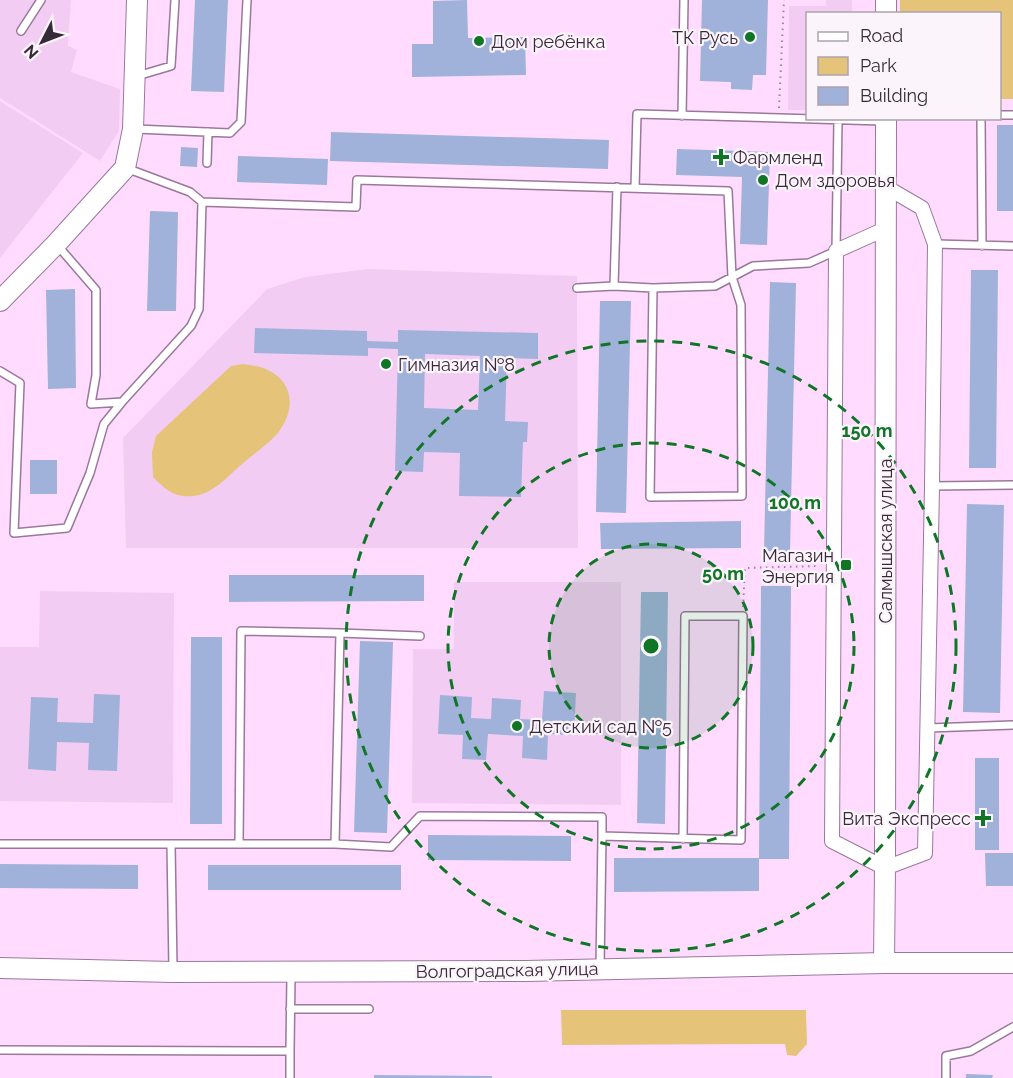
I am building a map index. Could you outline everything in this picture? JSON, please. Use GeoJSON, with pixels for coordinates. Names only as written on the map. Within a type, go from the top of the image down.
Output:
{"type":"FeatureCollection","features":[{"type":"Feature","properties":{"kind":"main road"},"geometry":{"type":"LineString","coordinates":[[0,301],[57,244],[125,168],[133,129],[137,0]]}},
{"type":"Feature","properties":{"kind":"main road","name":"Салмышская улица"},"geometry":{"type":"LineString","coordinates":[[884,963],[886,120]]}},
{"type":"Feature","properties":{"kind":"main road","name":"Волгоградская улица"},"geometry":{"type":"LineString","coordinates":[[0,968],[173,972],[526,971],[884,963],[1013,963]]}},
{"type":"Feature","properties":{"kind":"street"},"geometry":{"type":"LineString","coordinates":[[885,229],[836,251],[832,841],[885,868],[925,853],[935,244],[922,208],[886,187]]}},
{"type":"Feature","properties":{"kind":"lane"},"geometry":{"type":"LineString","coordinates":[[21,31],[41,0]]}},
{"type":"Feature","properties":{"kind":"lane"},"geometry":{"type":"LineString","coordinates":[[135,77],[171,66],[176,0]]}},
{"type":"Feature","properties":{"kind":"lane"},"geometry":{"type":"LineString","coordinates":[[133,129],[230,133],[241,122],[247,0]]}},
{"type":"Feature","properties":{"kind":"lane"},"geometry":{"type":"LineString","coordinates":[[682,116],[684,0]]}},
{"type":"Feature","properties":{"kind":"lane"},"geometry":{"type":"LineString","coordinates":[[636,188],[637,114],[806,118]]}},
{"type":"Feature","properties":{"kind":"lane"},"geometry":{"type":"LineString","coordinates":[[577,288],[716,286],[753,266],[809,263],[836,251],[838,120],[886,120]]}},
{"type":"Feature","properties":{"kind":"lane"},"geometry":{"type":"LineString","coordinates":[[981,120],[982,246]]}},
{"type":"Feature","properties":{"kind":"lane"},"geometry":{"type":"LineString","coordinates":[[207,163],[208,132]]}},
{"type":"Feature","properties":{"kind":"lane"},"geometry":{"type":"LineString","coordinates":[[125,168],[190,192],[202,202],[356,207],[357,180],[728,191],[732,278],[741,305],[742,496],[650,497],[653,288]]}},
{"type":"Feature","properties":{"kind":"lane"},"geometry":{"type":"LineString","coordinates":[[614,286],[617,188]]}},
{"type":"Feature","properties":{"kind":"lane"},"geometry":{"type":"LineString","coordinates":[[0,371],[20,382],[14,533],[67,528],[90,473],[104,424],[191,326],[199,309],[202,202]]}},
{"type":"Feature","properties":{"kind":"lane"},"geometry":{"type":"LineString","coordinates":[[57,244],[96,290],[96,375],[91,404],[122,402]]}},
{"type":"Feature","properties":{"kind":"lane"},"geometry":{"type":"LineString","coordinates":[[935,244],[1013,246]]}},
{"type":"Feature","properties":{"kind":"lane"},"geometry":{"type":"LineString","coordinates":[[932,486],[1013,485]]}},
{"type":"Feature","properties":{"kind":"lane"},"geometry":{"type":"LineString","coordinates":[[602,836],[683,839],[741,840],[743,616],[685,616],[683,839]]}},
{"type":"Feature","properties":{"kind":"lane"},"geometry":{"type":"LineString","coordinates":[[239,844],[241,631],[420,636]]}},
{"type":"Feature","properties":{"kind":"lane"},"geometry":{"type":"LineString","coordinates":[[335,844],[340,633]]}},
{"type":"Feature","properties":{"kind":"lane"},"geometry":{"type":"LineString","coordinates":[[928,728],[1013,725]]}},
{"type":"Feature","properties":{"kind":"lane"},"geometry":{"type":"LineString","coordinates":[[0,844],[335,844],[391,847],[420,816],[602,817],[600,969]]}},
{"type":"Feature","properties":{"kind":"lane"},"geometry":{"type":"LineString","coordinates":[[171,844],[173,972]]}},
{"type":"Feature","properties":{"kind":"lane"},"geometry":{"type":"LineString","coordinates":[[290,1078],[291,972]]}},
{"type":"Feature","properties":{"kind":"lane"},"geometry":{"type":"LineString","coordinates":[[290,1009],[369,1009]]}},
{"type":"Feature","properties":{"kind":"lane"},"geometry":{"type":"LineString","coordinates":[[946,1078],[946,1056],[971,1051],[1013,1027]]}},
{"type":"Feature","properties":{"kind":"lane"},"geometry":{"type":"LineString","coordinates":[[0,1050],[290,1051]]}},
{"type":"Feature","properties":{"kind":"path"},"geometry":{"type":"LineString","coordinates":[[778,117],[784,0]]}},
{"type":"Feature","properties":{"kind":"path"},"geometry":{"type":"LineString","coordinates":[[743,616],[745,568],[834,565]]}},
{"type":"Feature","properties":{"kind":"shaded area"},"geometry":{"type":"Polygon","coordinates":[[[0,0],[71,0],[68,46],[77,50],[71,72],[120,89],[119,131],[100,161],[0,98],[0,0]]]}},
{"type":"Feature","properties":{"kind":"shaded area"},"geometry":{"type":"Polygon","coordinates":[[[826,0],[852,0],[852,12],[806,12],[806,110],[788,110],[789,6],[826,6],[826,0]]]}},
{"type":"Feature","properties":{"kind":"shaded area"},"geometry":{"type":"Polygon","coordinates":[[[0,101],[83,153],[0,258],[0,101]]]}},
{"type":"Feature","properties":{"kind":"shaded area","name":"Гимназия №8"},"geometry":{"type":"Polygon","coordinates":[[[368,269],[577,276],[578,548],[126,548],[123,438],[267,289],[305,277],[368,269]]]}},
{"type":"Feature","properties":{"kind":"shaded area","name":"Детский сад №5"},"geometry":{"type":"Polygon","coordinates":[[[454,582],[621,582],[621,805],[412,803],[413,649],[454,649],[454,582]]]}},
{"type":"Feature","properties":{"kind":"shaded area"},"geometry":{"type":"Polygon","coordinates":[[[40,591],[174,593],[173,803],[0,801],[0,647],[39,647],[40,591]]]}},
{"type":"Feature","properties":{"kind":"green space"},"geometry":{"type":"Polygon","coordinates":[[[900,0],[1013,0],[1013,99],[1001,99],[1001,12],[900,12],[900,0]]]}},
{"type":"Feature","properties":{"kind":"green space"},"geometry":{"type":"Polygon","coordinates":[[[243,364],[266,369],[282,380],[287,388],[290,404],[280,430],[273,439],[213,489],[193,496],[180,496],[170,492],[153,477],[152,452],[156,436],[231,366],[243,364]]]}},
{"type":"Feature","properties":{"kind":"green space"},"geometry":{"type":"Polygon","coordinates":[[[561,1010],[806,1010],[807,1044],[796,1056],[787,1055],[785,1044],[562,1045],[561,1010]]]}},
{"type":"Feature","properties":{"kind":"building"},"geometry":{"type":"Polygon","coordinates":[[[195,0],[228,0],[224,92],[191,91],[195,0]]]}},
{"type":"Feature","properties":{"kind":"building","name":"Дом ребёнка"},"geometry":{"type":"Polygon","coordinates":[[[467,0],[468,38],[525,37],[526,75],[412,77],[412,44],[433,44],[433,1],[467,0]]]}},
{"type":"Feature","properties":{"kind":"building"},"geometry":{"type":"Polygon","coordinates":[[[702,0],[768,0],[766,75],[753,75],[752,90],[731,89],[731,82],[700,81],[702,0]]]}},
{"type":"Feature","properties":{"kind":"building"},"geometry":{"type":"Polygon","coordinates":[[[997,125],[1013,125],[1013,211],[997,211],[997,125]]]}},
{"type":"Feature","properties":{"kind":"building"},"geometry":{"type":"Polygon","coordinates":[[[331,132],[609,140],[608,169],[330,161],[331,132]]]}},
{"type":"Feature","properties":{"kind":"building"},"geometry":{"type":"Polygon","coordinates":[[[181,147],[198,148],[197,167],[180,166],[181,147]]]}},
{"type":"Feature","properties":{"kind":"building"},"geometry":{"type":"Polygon","coordinates":[[[677,149],[770,152],[767,245],[740,244],[742,177],[676,175],[677,149]]]}},
{"type":"Feature","properties":{"kind":"building"},"geometry":{"type":"Polygon","coordinates":[[[238,156],[328,159],[327,185],[237,182],[238,156]]]}},
{"type":"Feature","properties":{"kind":"building"},"geometry":{"type":"Polygon","coordinates":[[[150,211],[178,212],[176,311],[147,311],[150,211]]]}},
{"type":"Feature","properties":{"kind":"building"},"geometry":{"type":"Polygon","coordinates":[[[971,270],[998,270],[996,468],[969,468],[971,270]]]}},
{"type":"Feature","properties":{"kind":"building"},"geometry":{"type":"Polygon","coordinates":[[[770,282],[796,283],[790,552],[764,551],[770,282]]]}},
{"type":"Feature","properties":{"kind":"building"},"geometry":{"type":"Polygon","coordinates":[[[75,289],[76,388],[48,389],[46,290],[75,289]]]}},
{"type":"Feature","properties":{"kind":"building"},"geometry":{"type":"Polygon","coordinates":[[[600,301],[631,301],[626,513],[596,512],[600,301]]]}},
{"type":"Feature","properties":{"kind":"building"},"geometry":{"type":"Polygon","coordinates":[[[255,328],[367,331],[367,341],[398,342],[398,330],[538,333],[538,359],[507,358],[505,421],[528,422],[527,442],[523,442],[521,497],[459,496],[460,453],[424,452],[423,472],[395,471],[398,349],[368,348],[368,356],[254,353],[255,328]],[[425,354],[424,408],[478,410],[480,356],[425,354]]]}},
{"type":"Feature","properties":{"kind":"building"},"geometry":{"type":"Polygon","coordinates":[[[30,460],[57,460],[57,494],[30,494],[30,460]]]}},
{"type":"Feature","properties":{"kind":"building"},"geometry":{"type":"Polygon","coordinates":[[[967,504],[1004,505],[1000,713],[963,712],[967,504]]]}},
{"type":"Feature","properties":{"kind":"building"},"geometry":{"type":"Polygon","coordinates":[[[741,521],[741,548],[601,549],[600,523],[741,521]]]}},
{"type":"Feature","properties":{"kind":"building"},"geometry":{"type":"Polygon","coordinates":[[[229,575],[424,575],[424,601],[229,602],[229,575]]]}},
{"type":"Feature","properties":{"kind":"building"},"geometry":{"type":"Polygon","coordinates":[[[761,586],[791,586],[789,859],[759,859],[761,586]]]}},
{"type":"Feature","properties":{"kind":"building"},"geometry":{"type":"Polygon","coordinates":[[[641,592],[668,592],[665,824],[637,823],[641,592]]]}},
{"type":"Feature","properties":{"kind":"building"},"geometry":{"type":"Polygon","coordinates":[[[191,637],[222,637],[222,824],[190,824],[191,637]]]}},
{"type":"Feature","properties":{"kind":"building"},"geometry":{"type":"Polygon","coordinates":[[[360,641],[393,642],[387,833],[354,832],[360,641]]]}},
{"type":"Feature","properties":{"kind":"building"},"geometry":{"type":"Polygon","coordinates":[[[544,691],[576,693],[574,735],[548,734],[547,760],[522,758],[523,736],[488,734],[486,760],[462,759],[463,735],[438,734],[440,695],[472,697],[471,718],[491,719],[492,698],[521,700],[520,719],[542,720],[544,691]]]}},
{"type":"Feature","properties":{"kind":"building"},"geometry":{"type":"Polygon","coordinates":[[[94,694],[120,695],[117,771],[88,770],[89,743],[57,742],[56,771],[28,769],[31,697],[58,698],[57,722],[93,723],[94,694]]]}},
{"type":"Feature","properties":{"kind":"building"},"geometry":{"type":"Polygon","coordinates":[[[975,758],[999,758],[999,850],[975,850],[975,758]]]}},
{"type":"Feature","properties":{"kind":"building"},"geometry":{"type":"Polygon","coordinates":[[[428,835],[571,836],[571,861],[428,860],[428,835]]]}},
{"type":"Feature","properties":{"kind":"building"},"geometry":{"type":"Polygon","coordinates":[[[985,853],[1013,853],[1013,886],[986,886],[985,853]]]}},
{"type":"Feature","properties":{"kind":"building"},"geometry":{"type":"Polygon","coordinates":[[[614,858],[759,858],[759,891],[614,892],[614,858]]]}},
{"type":"Feature","properties":{"kind":"building"},"geometry":{"type":"Polygon","coordinates":[[[0,864],[138,865],[138,889],[0,888],[0,864]]]}},
{"type":"Feature","properties":{"kind":"building"},"geometry":{"type":"Polygon","coordinates":[[[208,865],[401,865],[401,890],[208,890],[208,865]]]}},
{"type":"Feature","properties":{"kind":"building"},"geometry":{"type":"Polygon","coordinates":[[[966,1074],[993,1075],[992,1078],[966,1078],[966,1074]]]}},
{"type":"Feature","properties":{"kind":"building"},"geometry":{"type":"Polygon","coordinates":[[[374,1075],[492,1076],[492,1078],[374,1078],[374,1075]]]}},
{"type":"Feature","properties":{"kind":"place","name":"ТК Русь"},"geometry":{"type":"Point","coordinates":[750,37]}},
{"type":"Feature","properties":{"kind":"place","name":"Дом ребёнка"},"geometry":{"type":"Point","coordinates":[479,41]}},
{"type":"Feature","properties":{"kind":"place","name":"Фармленд"},"geometry":{"type":"Point","coordinates":[721,157]}},
{"type":"Feature","properties":{"kind":"place","name":"Дом здоровья"},"geometry":{"type":"Point","coordinates":[763,180]}},
{"type":"Feature","properties":{"kind":"place","name":"Гимназия №8"},"geometry":{"type":"Point","coordinates":[386,364]}},
{"type":"Feature","properties":{"kind":"place","name":"Магазин Энергия"},"geometry":{"type":"Point","coordinates":[846,565]}},
{"type":"Feature","properties":{"kind":"place","name":"Детский сад №5"},"geometry":{"type":"Point","coordinates":[517,726]}},
{"type":"Feature","properties":{"kind":"place","name":"Вита Экспресс"},"geometry":{"type":"Point","coordinates":[983,818]}}]}
